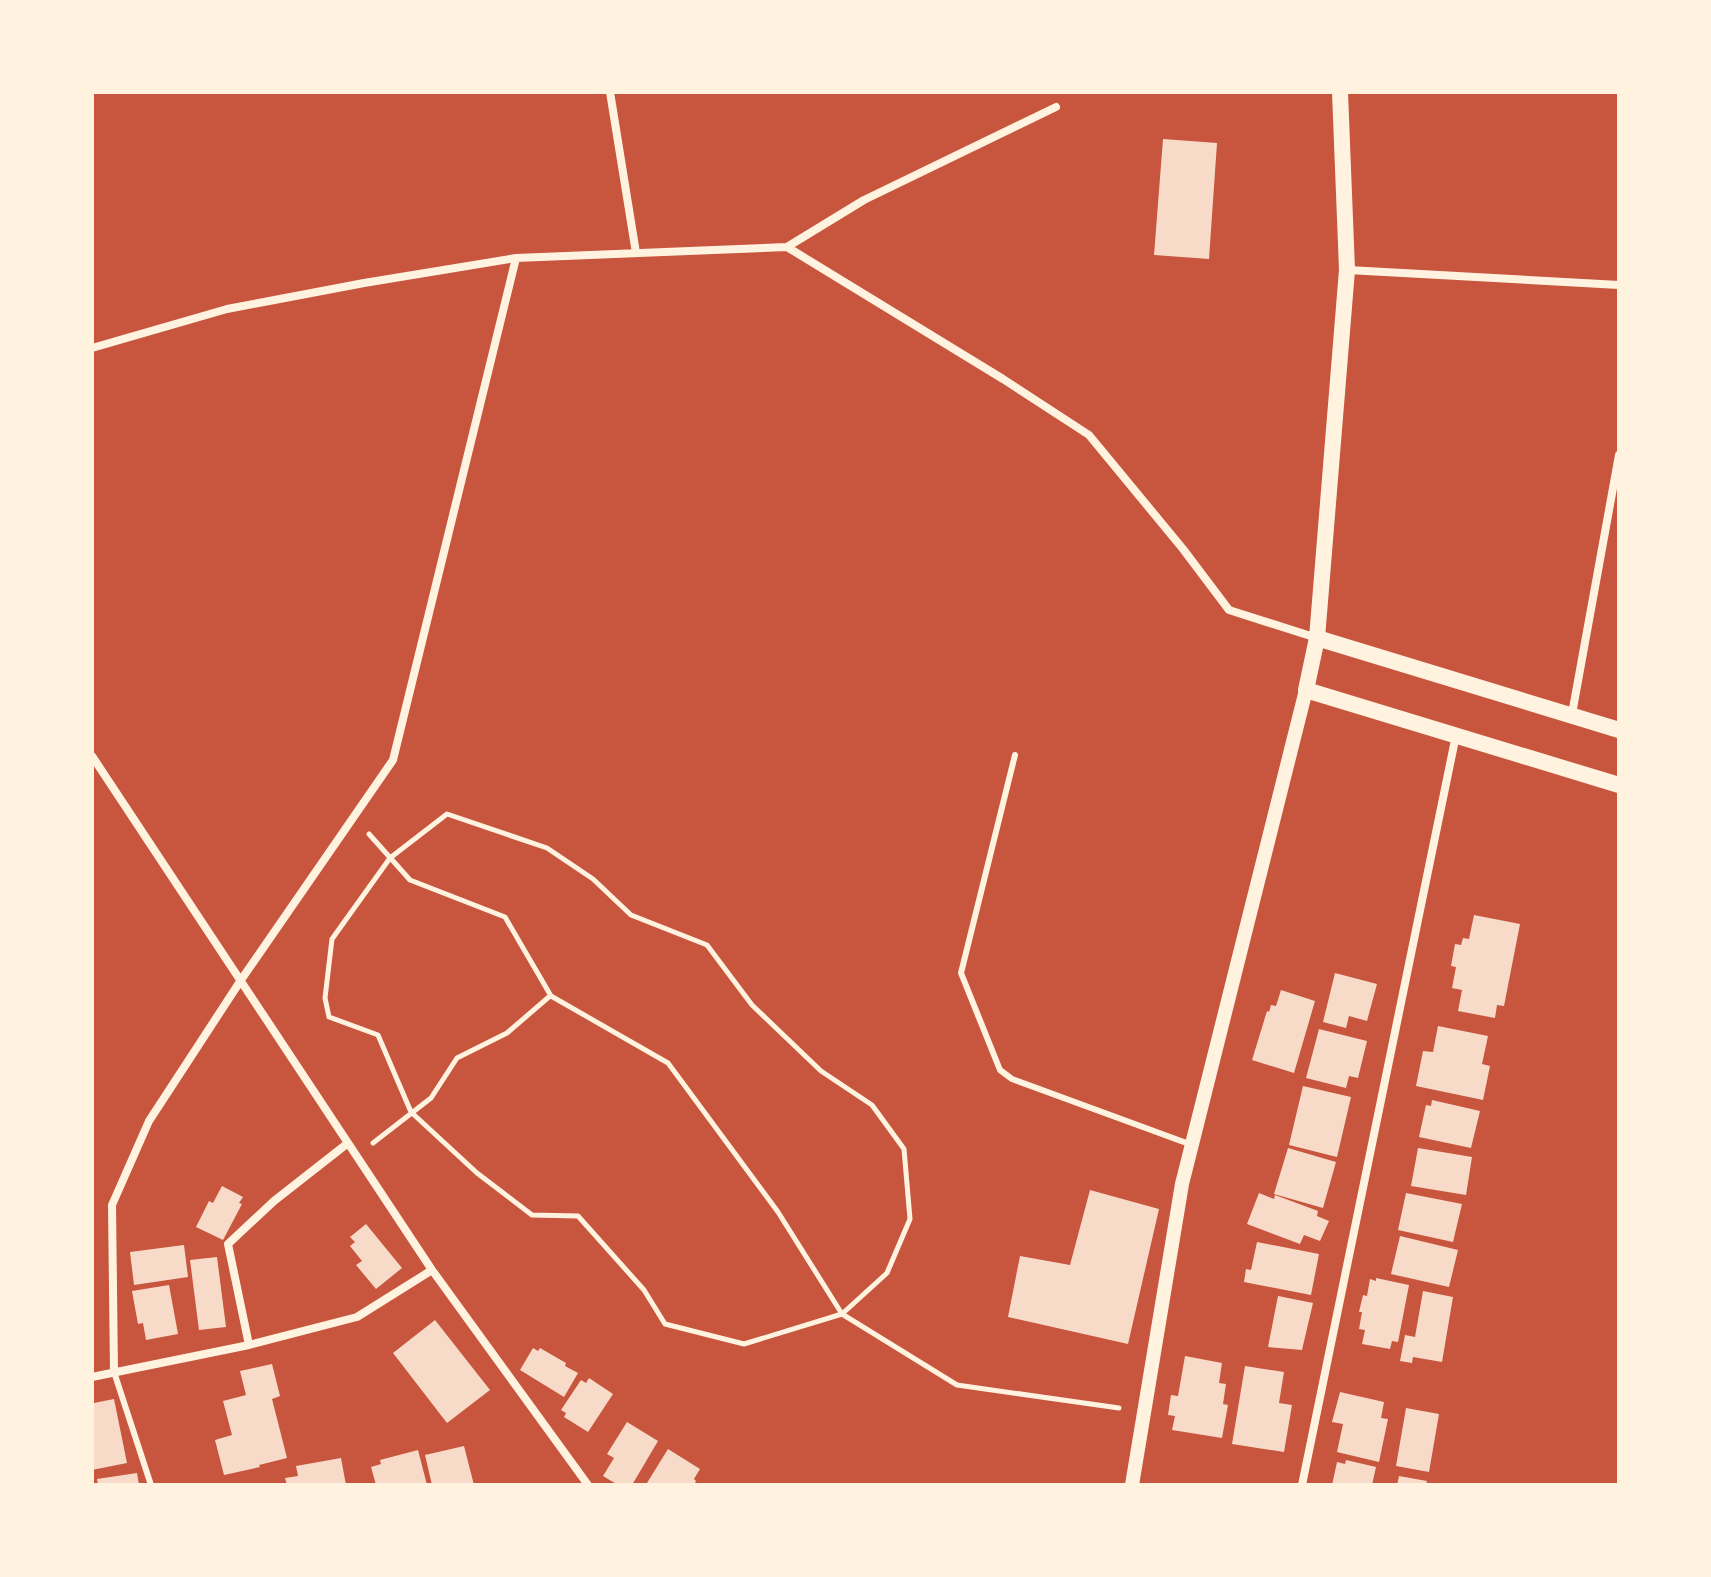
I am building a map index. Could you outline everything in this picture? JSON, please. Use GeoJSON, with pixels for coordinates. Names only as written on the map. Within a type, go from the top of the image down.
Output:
{"type":"FeatureCollection","features":[{"type":"Feature","properties":{"kind":"main road"},"geometry":{"type":"LineString","coordinates":[[1340,92],[1347,270],[1317,638],[1306,690],[1619,785]]}},
{"type":"Feature","properties":{"kind":"main road"},"geometry":{"type":"LineString","coordinates":[[1317,638],[1619,730]]}},
{"type":"Feature","properties":{"kind":"street"},"geometry":{"type":"LineString","coordinates":[[610,92],[636,253]]}},
{"type":"Feature","properties":{"kind":"street"},"geometry":{"type":"LineString","coordinates":[[92,348],[227,309],[516,258],[787,247],[864,200],[1056,107]]}},
{"type":"Feature","properties":{"kind":"street"},"geometry":{"type":"LineString","coordinates":[[787,247],[1089,435],[1229,610],[1317,638]]}},
{"type":"Feature","properties":{"kind":"street"},"geometry":{"type":"LineString","coordinates":[[114,1372],[112,1205],[149,1121],[241,980],[393,760],[516,258]]}},
{"type":"Feature","properties":{"kind":"street"},"geometry":{"type":"LineString","coordinates":[[1347,270],[1619,285]]}},
{"type":"Feature","properties":{"kind":"street"},"geometry":{"type":"LineString","coordinates":[[1572,714],[1619,455]]}},
{"type":"Feature","properties":{"kind":"street"},"geometry":{"type":"LineString","coordinates":[[1132,1485],[1182,1184],[1306,690]]}},
{"type":"Feature","properties":{"kind":"street"},"geometry":{"type":"LineString","coordinates":[[1302,1485],[1456,734]]}},
{"type":"Feature","properties":{"kind":"street"},"geometry":{"type":"LineString","coordinates":[[92,756],[432,1270],[588,1485]]}},
{"type":"Feature","properties":{"kind":"street"},"geometry":{"type":"LineString","coordinates":[[249,1345],[228,1244],[274,1201],[348,1143]]}},
{"type":"Feature","properties":{"kind":"street"},"geometry":{"type":"LineString","coordinates":[[92,1377],[249,1345],[357,1317],[432,1270]]}},
{"type":"Feature","properties":{"kind":"lane"},"geometry":{"type":"LineString","coordinates":[[1015,755],[961,973],[1000,1070],[1012,1079],[1192,1145]]}},
{"type":"Feature","properties":{"kind":"lane"},"geometry":{"type":"LineString","coordinates":[[114,1372],[151,1485]]}},
{"type":"Feature","properties":{"kind":"path"},"geometry":{"type":"LineString","coordinates":[[447,814],[547,848],[593,879],[631,915],[707,945],[752,1005],[821,1071],[872,1105],[904,1149],[910,1219],[887,1273],[842,1314],[744,1344],[665,1324],[644,1290],[578,1216],[532,1215],[477,1173],[411,1112],[378,1035],[329,1017],[325,998],[332,939],[390,858],[447,814]]}},
{"type":"Feature","properties":{"kind":"path"},"geometry":{"type":"LineString","coordinates":[[354,817],[410,880],[505,917],[551,996],[668,1063],[778,1212],[842,1314],[957,1385],[1144,1412]]}},
{"type":"Feature","properties":{"kind":"path"},"geometry":{"type":"LineString","coordinates":[[357,1156],[431,1098],[457,1058],[507,1033],[551,996]]}},
{"type":"Feature","properties":{"kind":"building"},"geometry":{"type":"Polygon","coordinates":[[[1163,139],[1217,143],[1209,259],[1154,255],[1163,139]]]}},
{"type":"Feature","properties":{"kind":"building"},"geometry":{"type":"Polygon","coordinates":[[[1474,915],[1520,924],[1504,1006],[1497,1005],[1495,1018],[1458,1011],[1462,990],[1452,988],[1456,967],[1451,966],[1455,944],[1461,945],[1463,938],[1469,939],[1474,915]]]}},
{"type":"Feature","properties":{"kind":"building"},"geometry":{"type":"Polygon","coordinates":[[[1335,973],[1377,984],[1367,1021],[1349,1016],[1346,1028],[1323,1022],[1335,973]]]}},
{"type":"Feature","properties":{"kind":"building"},"geometry":{"type":"Polygon","coordinates":[[[1281,990],[1315,1001],[1294,1073],[1252,1060],[1267,1011],[1271,1005],[1276,1006],[1281,990]]]}},
{"type":"Feature","properties":{"kind":"building"},"geometry":{"type":"Polygon","coordinates":[[[1438,1026],[1488,1036],[1482,1064],[1490,1066],[1483,1100],[1416,1086],[1423,1051],[1433,1052],[1438,1026]]]}},
{"type":"Feature","properties":{"kind":"building"},"geometry":{"type":"Polygon","coordinates":[[[1319,1029],[1367,1041],[1358,1078],[1349,1076],[1346,1088],[1306,1078],[1319,1029]]]}},
{"type":"Feature","properties":{"kind":"building"},"geometry":{"type":"Polygon","coordinates":[[[1303,1086],[1351,1097],[1337,1157],[1289,1145],[1303,1086]]]}},
{"type":"Feature","properties":{"kind":"building"},"geometry":{"type":"Polygon","coordinates":[[[1432,1100],[1480,1111],[1471,1148],[1419,1137],[1426,1105],[1431,1106],[1432,1100]]]}},
{"type":"Feature","properties":{"kind":"building"},"geometry":{"type":"Polygon","coordinates":[[[1288,1148],[1336,1162],[1323,1208],[1274,1194],[1288,1148]]]}},
{"type":"Feature","properties":{"kind":"building"},"geometry":{"type":"Polygon","coordinates":[[[1418,1148],[1472,1157],[1466,1195],[1411,1186],[1418,1148]]]}},
{"type":"Feature","properties":{"kind":"building"},"geometry":{"type":"Polygon","coordinates":[[[222,1186],[243,1197],[223,1240],[196,1227],[209,1201],[213,1203],[222,1186]]]}},
{"type":"Feature","properties":{"kind":"building"},"geometry":{"type":"Polygon","coordinates":[[[1090,1190],[1159,1209],[1128,1344],[1008,1317],[1020,1256],[1070,1265],[1090,1190]]]}},
{"type":"Feature","properties":{"kind":"building"},"geometry":{"type":"Polygon","coordinates":[[[1259,1193],[1274,1199],[1275,1195],[1318,1211],[1317,1216],[1329,1221],[1320,1241],[1304,1235],[1300,1244],[1247,1224],[1259,1193]]]}},
{"type":"Feature","properties":{"kind":"building"},"geometry":{"type":"Polygon","coordinates":[[[1406,1193],[1462,1204],[1453,1242],[1398,1230],[1406,1193]]]}},
{"type":"Feature","properties":{"kind":"building"},"geometry":{"type":"Polygon","coordinates":[[[366,1224],[402,1268],[376,1289],[356,1265],[362,1261],[350,1246],[355,1242],[350,1237],[366,1224]]]}},
{"type":"Feature","properties":{"kind":"building"},"geometry":{"type":"Polygon","coordinates":[[[1400,1236],[1458,1250],[1449,1287],[1391,1274],[1400,1236]]]}},
{"type":"Feature","properties":{"kind":"building"},"geometry":{"type":"Polygon","coordinates":[[[1257,1242],[1319,1254],[1311,1295],[1244,1282],[1246,1269],[1251,1270],[1257,1242]]]}},
{"type":"Feature","properties":{"kind":"building"},"geometry":{"type":"Polygon","coordinates":[[[184,1245],[188,1277],[134,1285],[130,1252],[184,1245]]]}},
{"type":"Feature","properties":{"kind":"building"},"geometry":{"type":"Polygon","coordinates":[[[217,1257],[226,1327],[199,1330],[190,1260],[217,1257]]]}},
{"type":"Feature","properties":{"kind":"building"},"geometry":{"type":"Polygon","coordinates":[[[1376,1278],[1409,1285],[1398,1342],[1392,1341],[1390,1349],[1362,1344],[1365,1330],[1359,1329],[1363,1295],[1367,1296],[1370,1279],[1376,1281],[1376,1278]]]}},
{"type":"Feature","properties":{"kind":"building"},"geometry":{"type":"Polygon","coordinates":[[[169,1285],[178,1334],[146,1340],[143,1323],[138,1324],[132,1291],[169,1285]]]}},
{"type":"Feature","properties":{"kind":"building"},"geometry":{"type":"Polygon","coordinates":[[[1423,1291],[1453,1297],[1442,1362],[1413,1357],[1412,1363],[1400,1361],[1405,1335],[1415,1337],[1423,1291]]]}},
{"type":"Feature","properties":{"kind":"building"},"geometry":{"type":"Polygon","coordinates":[[[1278,1296],[1313,1303],[1302,1350],[1268,1347],[1278,1296]]]}},
{"type":"Feature","properties":{"kind":"building"},"geometry":{"type":"Polygon","coordinates":[[[435,1320],[490,1390],[447,1423],[393,1353],[435,1320]]]}},
{"type":"Feature","properties":{"kind":"building"},"geometry":{"type":"Polygon","coordinates":[[[533,1348],[538,1351],[540,1348],[578,1373],[564,1397],[520,1370],[533,1348]]]}},
{"type":"Feature","properties":{"kind":"building"},"geometry":{"type":"Polygon","coordinates":[[[1185,1356],[1222,1363],[1219,1383],[1226,1384],[1223,1404],[1228,1405],[1222,1438],[1172,1430],[1175,1416],[1168,1415],[1171,1395],[1178,1396],[1185,1356]]]}},
{"type":"Feature","properties":{"kind":"building"},"geometry":{"type":"Polygon","coordinates":[[[272,1364],[280,1396],[272,1399],[287,1458],[224,1475],[215,1440],[232,1435],[223,1401],[246,1395],[240,1371],[272,1364]]]}},
{"type":"Feature","properties":{"kind":"building"},"geometry":{"type":"Polygon","coordinates":[[[1245,1366],[1284,1372],[1279,1403],[1292,1405],[1284,1452],[1232,1444],[1245,1366]]]}},
{"type":"Feature","properties":{"kind":"building"},"geometry":{"type":"Polygon","coordinates":[[[589,1378],[613,1394],[588,1432],[564,1417],[566,1413],[561,1410],[581,1380],[586,1383],[589,1378]]]}},
{"type":"Feature","properties":{"kind":"building"},"geometry":{"type":"Polygon","coordinates":[[[1340,1392],[1384,1402],[1381,1418],[1388,1419],[1379,1462],[1337,1452],[1343,1424],[1332,1422],[1340,1392]]]}},
{"type":"Feature","properties":{"kind":"building"},"geometry":{"type":"Polygon","coordinates":[[[114,1399],[127,1463],[92,1470],[92,1407],[94,1403],[114,1399]]]}},
{"type":"Feature","properties":{"kind":"building"},"geometry":{"type":"Polygon","coordinates":[[[1406,1408],[1439,1414],[1429,1472],[1396,1466],[1406,1408]]]}},
{"type":"Feature","properties":{"kind":"building"},"geometry":{"type":"Polygon","coordinates":[[[627,1422],[658,1441],[632,1485],[618,1485],[603,1476],[614,1458],[607,1454],[627,1422]]]}},
{"type":"Feature","properties":{"kind":"building"},"geometry":{"type":"Polygon","coordinates":[[[464,1446],[474,1485],[432,1485],[425,1455],[464,1446]]]}},
{"type":"Feature","properties":{"kind":"building"},"geometry":{"type":"Polygon","coordinates":[[[668,1449],[700,1469],[694,1485],[647,1483],[668,1449]]]}},
{"type":"Feature","properties":{"kind":"building"},"geometry":{"type":"Polygon","coordinates":[[[418,1450],[427,1485],[376,1485],[371,1467],[381,1464],[380,1460],[418,1450]]]}},
{"type":"Feature","properties":{"kind":"building"},"geometry":{"type":"Polygon","coordinates":[[[341,1458],[346,1485],[287,1485],[285,1478],[298,1476],[296,1466],[341,1458]]]}},
{"type":"Feature","properties":{"kind":"building"},"geometry":{"type":"Polygon","coordinates":[[[1346,1460],[1376,1467],[1372,1485],[1332,1485],[1337,1462],[1345,1464],[1346,1460]]]}},
{"type":"Feature","properties":{"kind":"building"},"geometry":{"type":"Polygon","coordinates":[[[137,1473],[139,1485],[98,1485],[97,1479],[137,1473]]]}},
{"type":"Feature","properties":{"kind":"building"},"geometry":{"type":"Polygon","coordinates":[[[1399,1476],[1427,1481],[1426,1485],[1397,1485],[1399,1476]]]}}]}
